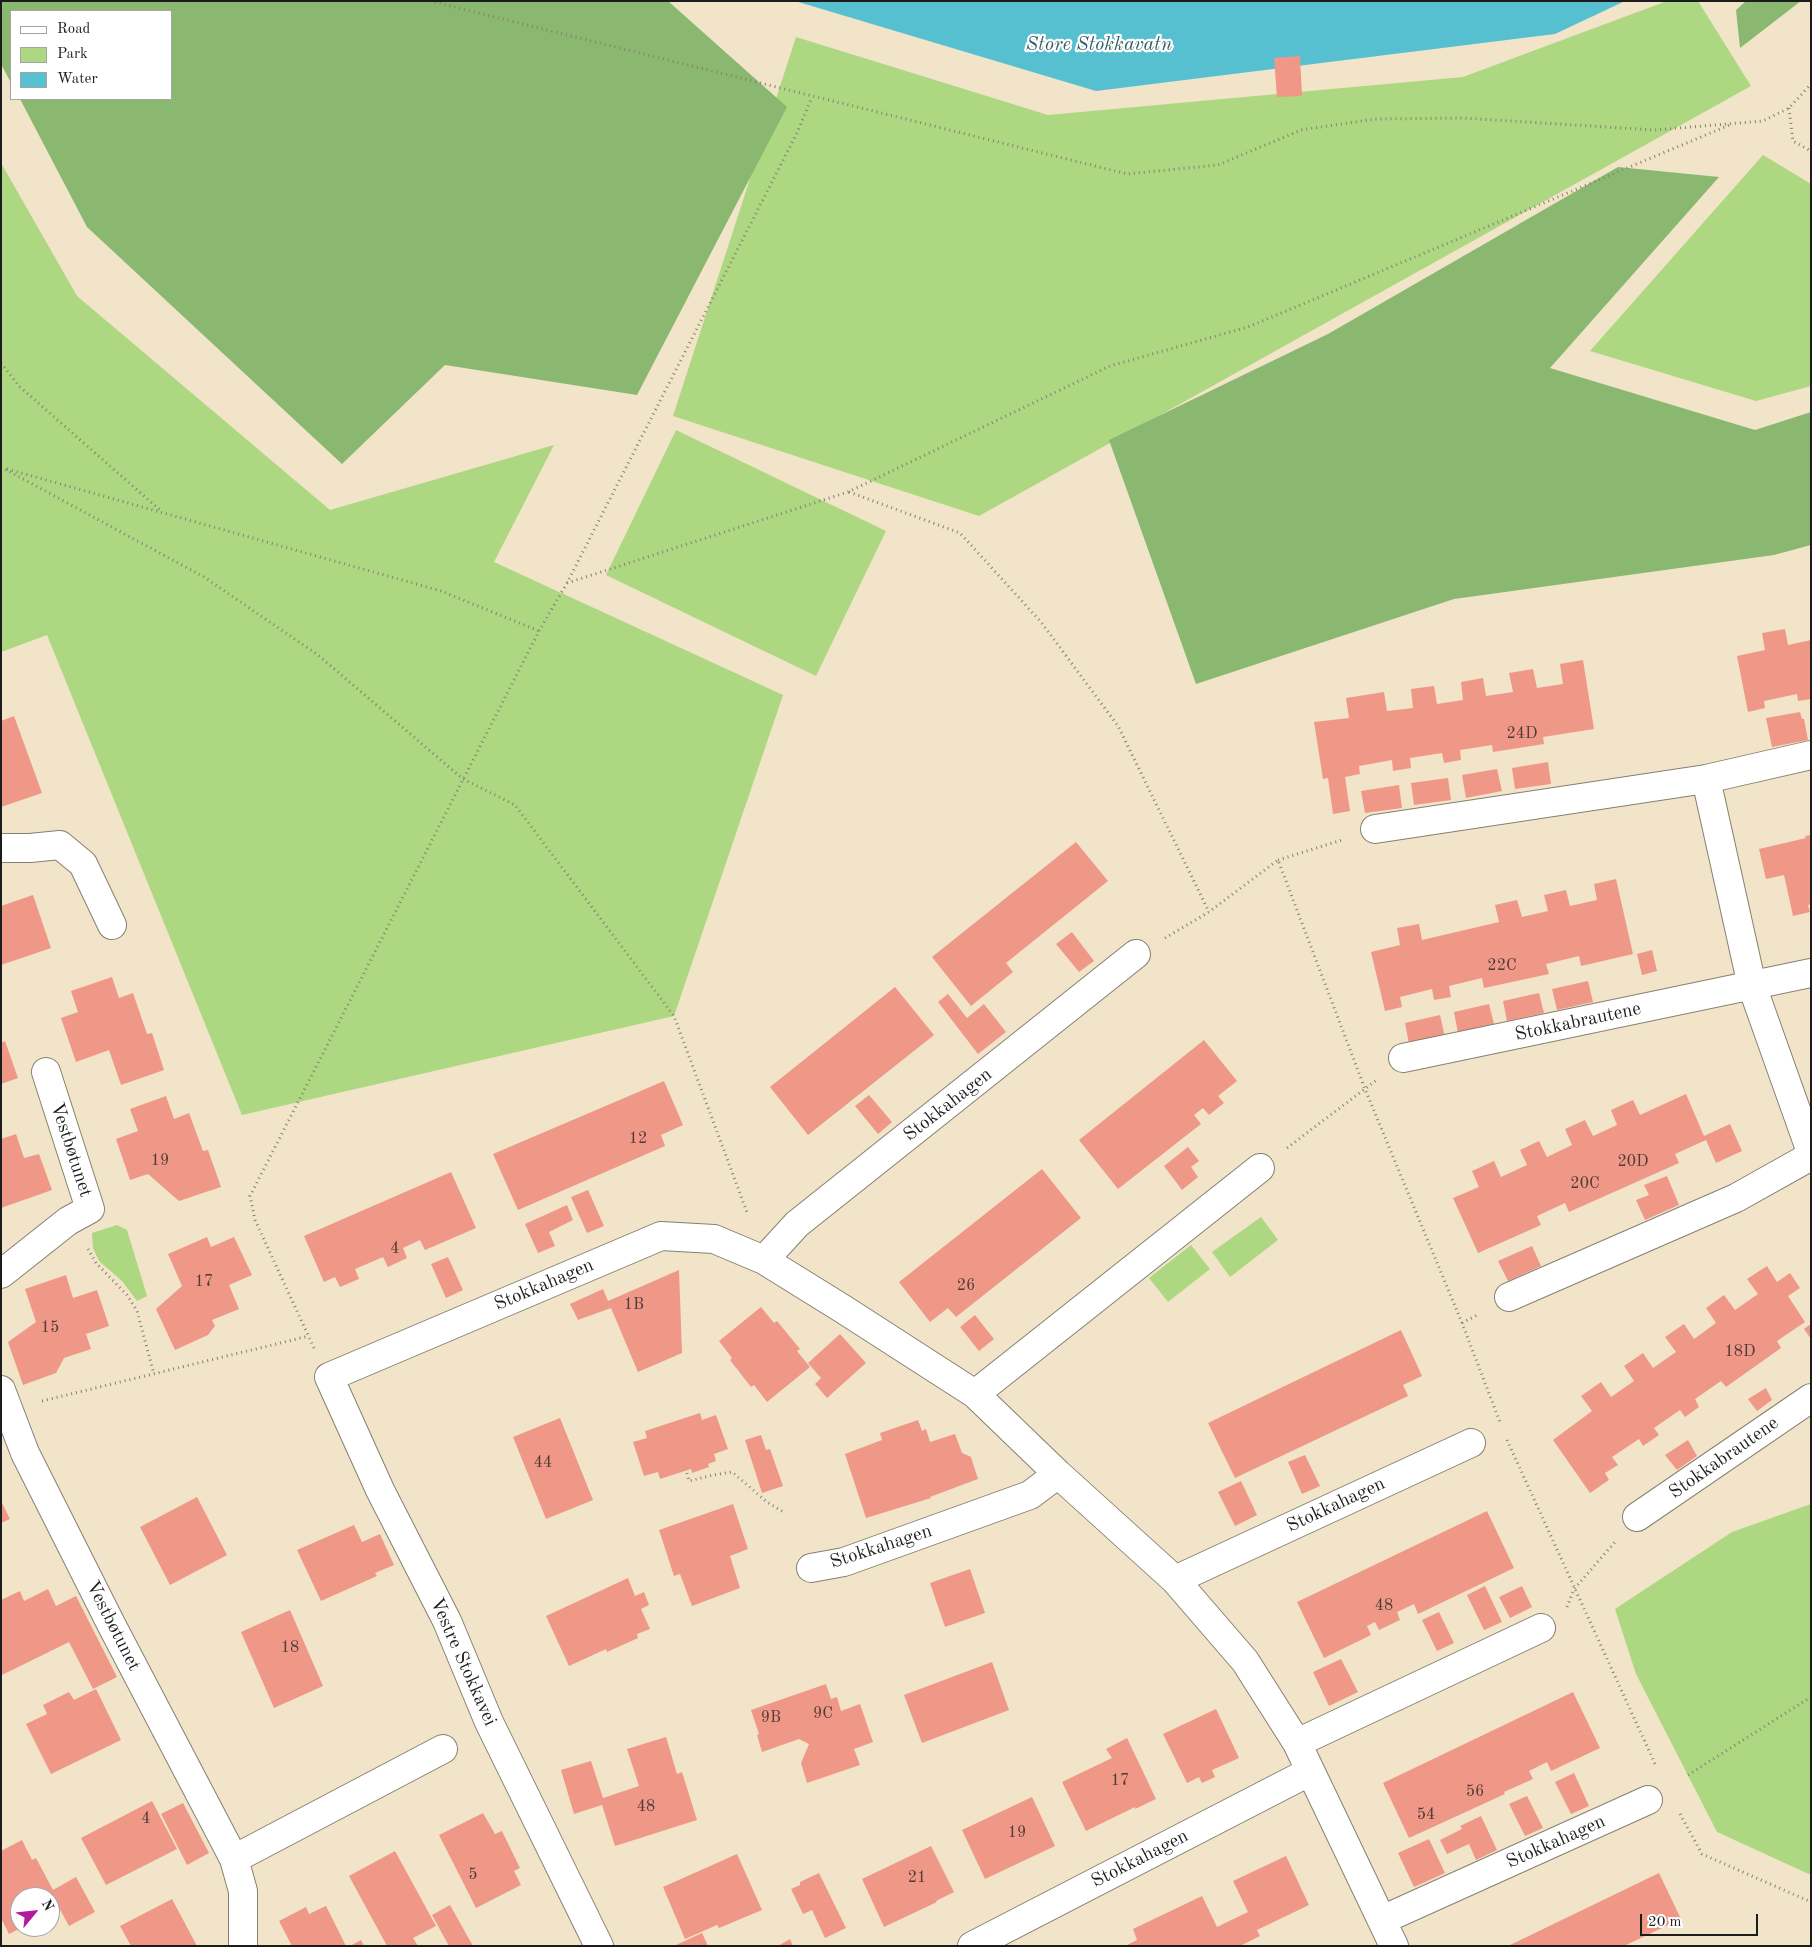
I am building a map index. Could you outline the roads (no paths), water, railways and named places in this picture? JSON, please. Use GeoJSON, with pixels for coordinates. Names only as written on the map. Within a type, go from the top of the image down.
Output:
{"type":"FeatureCollection","features":[{"type":"Feature","properties":{"kind":"street"},"geometry":{"type":"LineString","coordinates":[[1375,829],[1706,779],[1811,755]]}},
{"type":"Feature","properties":{"kind":"street"},"geometry":{"type":"LineString","coordinates":[[1706,779],[1752,986],[1811,1152]]}},
{"type":"Feature","properties":{"kind":"street"},"geometry":{"type":"LineString","coordinates":[[1,848],[60,845],[84,864],[112,925]]}},
{"type":"Feature","properties":{"kind":"street","name":"Stokkahagen"},"geometry":{"type":"LineString","coordinates":[[764,1260],[797,1224],[1136,954]]}},
{"type":"Feature","properties":{"kind":"street","name":"Stokkabrautene"},"geometry":{"type":"LineString","coordinates":[[1403,1058],[1811,973]]}},
{"type":"Feature","properties":{"kind":"street","name":"Vestbøtunet"},"geometry":{"type":"LineString","coordinates":[[1,1274],[68,1221],[90,1209],[46,1072]]}},
{"type":"Feature","properties":{"kind":"street"},"geometry":{"type":"LineString","coordinates":[[1509,1297],[1736,1198],[1811,1156]]}},
{"type":"Feature","properties":{"kind":"street"},"geometry":{"type":"LineString","coordinates":[[975,1394],[1260,1168]]}},
{"type":"Feature","properties":{"kind":"street","name":"Stokkahagen"},"geometry":{"type":"LineString","coordinates":[[329,1377],[660,1236],[714,1239],[764,1260],[975,1394],[1058,1474],[1175,1580],[1245,1661],[1297,1744],[1394,1946]]}},
{"type":"Feature","properties":{"kind":"street","name":"Vestre Stokkavei"},"geometry":{"type":"LineString","coordinates":[[329,1377],[380,1490],[447,1621],[489,1722],[599,1946]]}},
{"type":"Feature","properties":{"kind":"street","name":"Stokkabrautene"},"geometry":{"type":"LineString","coordinates":[[1637,1517],[1811,1398]]}},
{"type":"Feature","properties":{"kind":"street","name":"Vestbøtunet"},"geometry":{"type":"LineString","coordinates":[[5,1400],[25,1453],[234,1859],[243,1891],[243,1946]]}},
{"type":"Feature","properties":{"kind":"street","name":"Stokkahagen"},"geometry":{"type":"LineString","coordinates":[[1175,1580],[1471,1443]]}},
{"type":"Feature","properties":{"kind":"street","name":"Stokkahagen"},"geometry":{"type":"LineString","coordinates":[[811,1568],[844,1562],[1030,1495],[1058,1474]]}},
{"type":"Feature","properties":{"kind":"street"},"geometry":{"type":"LineString","coordinates":[[1297,1744],[1541,1628]]}},
{"type":"Feature","properties":{"kind":"street"},"geometry":{"type":"LineString","coordinates":[[234,1859],[443,1749]]}},
{"type":"Feature","properties":{"kind":"street","name":"Stokkahagen"},"geometry":{"type":"LineString","coordinates":[[972,1946],[1309,1772]]}},
{"type":"Feature","properties":{"kind":"street","name":"Stokkahagen"},"geometry":{"type":"LineString","coordinates":[[1382,1920],[1648,1800]]}},
{"type":"Feature","properties":{"kind":"water","name":"Store Stokkavatn"},"geometry":{"type":"Polygon","coordinates":[[[795,1],[1625,1],[1555,34],[1096,91],[795,1]]]}}]}
